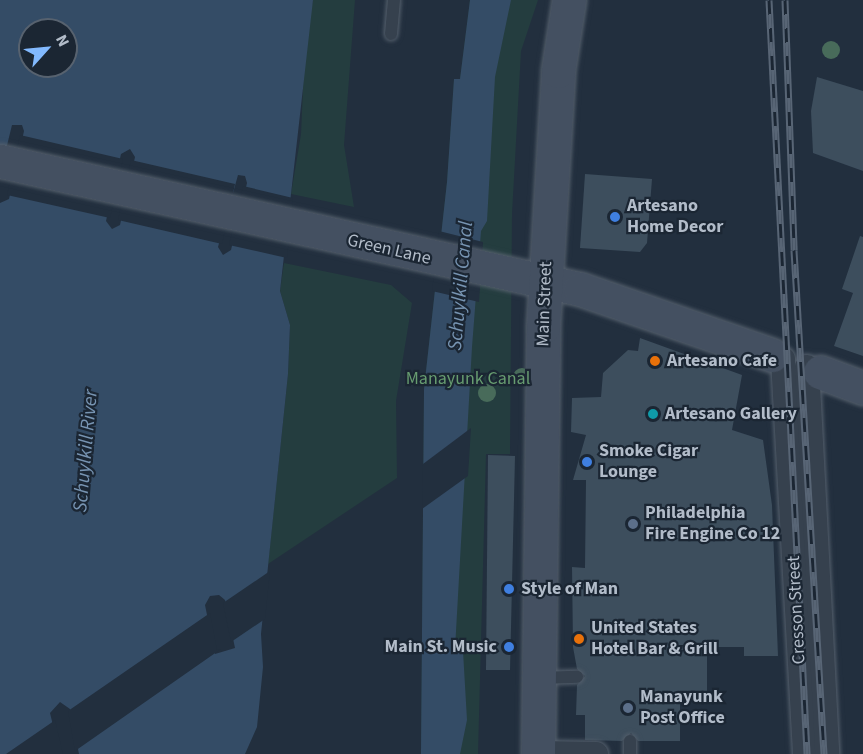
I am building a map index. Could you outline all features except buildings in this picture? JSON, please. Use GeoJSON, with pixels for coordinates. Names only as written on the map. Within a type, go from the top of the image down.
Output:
{"type":"FeatureCollection","features":[{"type":"Feature","properties":{"kind":"main road","name":"Main Street"},"geometry":{"type":"LineString","coordinates":[[538,754],[546,283],[558,71],[569,0]]}},
{"type":"Feature","properties":{"kind":"main road","name":"Green Lane"},"geometry":{"type":"LineString","coordinates":[[0,161],[605,297],[778,357]]}},
{"type":"Feature","properties":{"kind":"main road"},"geometry":{"type":"LineString","coordinates":[[814,370],[863,388]]}},
{"type":"Feature","properties":{"kind":"street","name":"Cresson Street"},"geometry":{"type":"LineString","coordinates":[[778,357],[805,754]]}},
{"type":"Feature","properties":{"kind":"street","name":"Cresson Street"},"geometry":{"type":"LineString","coordinates":[[814,370],[827,754]]}},
{"type":"Feature","properties":{"kind":"street"},"geometry":{"type":"LineString","coordinates":[[538,754],[596,754]]}},
{"type":"Feature","properties":{"kind":"lane"},"geometry":{"type":"LineString","coordinates":[[391,34],[394,0]]}},
{"type":"Feature","properties":{"kind":"lane"},"geometry":{"type":"LineString","coordinates":[[539,678],[577,677]]}},
{"type":"Feature","properties":{"kind":"green space"},"geometry":{"type":"Polygon","coordinates":[[[313,0],[355,0],[344,145],[354,207],[291,194],[301,134],[305,42],[313,0]]]}},
{"type":"Feature","properties":{"kind":"green space","name":"Manayunk Canal"},"geometry":{"type":"Polygon","coordinates":[[[470,0],[538,0],[521,51],[512,214],[510,454],[486,454],[478,754],[421,754],[424,389],[447,182],[454,79],[460,79],[470,0]]]}},
{"type":"Feature","properties":{"kind":"green space"},"geometry":{"type":"Polygon","coordinates":[[[284,263],[391,285],[412,303],[396,401],[397,478],[268,564],[288,374],[290,325],[280,291],[284,263]]]}},
{"type":"Feature","properties":{"kind":"water","name":"Schuylkill River"},"geometry":{"type":"Polygon","coordinates":[[[0,0],[313,0],[280,291],[290,325],[288,374],[261,634],[263,667],[257,727],[245,754],[79,754],[70,709],[60,702],[50,713],[60,754],[0,754],[0,203],[9,199],[24,131],[22,125],[12,125],[0,174],[0,0]],[[130,149],[121,154],[106,221],[112,229],[120,225],[135,157],[130,149]],[[238,175],[218,247],[223,255],[231,250],[247,183],[245,176],[238,175]],[[219,595],[210,596],[205,605],[215,654],[235,648],[225,600],[219,595]]]}},
{"type":"Feature","properties":{"kind":"water","name":"Manayunk Canal"},"geometry":{"type":"Polygon","coordinates":[[[470,0],[511,0],[495,77],[487,221],[481,231],[472,347],[455,649],[463,651],[467,720],[460,754],[421,754],[424,389],[447,182],[454,79],[460,79],[470,0]]]}},
{"type":"Feature","properties":{"kind":"pier"},"geometry":{"type":"Polygon","coordinates":[[[20,135],[123,159],[110,218],[7,195],[20,135]]]}},
{"type":"Feature","properties":{"kind":"pier"},"geometry":{"type":"Polygon","coordinates":[[[131,160],[235,184],[222,244],[118,220],[131,160]]]}},
{"type":"Feature","properties":{"kind":"pier"},"geometry":{"type":"Polygon","coordinates":[[[243,186],[293,198],[287,258],[229,245],[243,186]]]}},
{"type":"Feature","properties":{"kind":"pier"},"geometry":{"type":"Polygon","coordinates":[[[439,231],[483,242],[479,302],[432,291],[439,231]]]}},
{"type":"Feature","properties":{"kind":"pier"},"geometry":{"type":"Polygon","coordinates":[[[471,428],[468,476],[422,509],[423,464],[471,428]]]}},
{"type":"Feature","properties":{"kind":"pier"},"geometry":{"type":"Polygon","coordinates":[[[270,571],[265,619],[231,642],[223,603],[270,571]]]}},
{"type":"Feature","properties":{"kind":"pier"},"geometry":{"type":"Polygon","coordinates":[[[210,613],[217,650],[221,649],[75,751],[68,711],[210,613]]]}},
{"type":"Feature","properties":{"kind":"pier"},"geometry":{"type":"Polygon","coordinates":[[[55,720],[63,754],[6,754],[51,723],[55,720]]]}},
{"type":"Feature","properties":{"kind":"railway"},"geometry":{"type":"LineString","coordinates":[[769,0],[807,754]]}},
{"type":"Feature","properties":{"kind":"railway"},"geometry":{"type":"LineString","coordinates":[[785,0],[794,250],[824,754]]}},
{"type":"Feature","properties":{"kind":"place","name":"Artesano Home Decor"},"geometry":{"type":"Point","coordinates":[615,217]}},
{"type":"Feature","properties":{"kind":"place","name":"Artesano Cafe"},"geometry":{"type":"Point","coordinates":[655,361]}},
{"type":"Feature","properties":{"kind":"place","name":"Artesano Gallery"},"geometry":{"type":"Point","coordinates":[653,414]}},
{"type":"Feature","properties":{"kind":"place","name":"Smoke Cigar Lounge"},"geometry":{"type":"Point","coordinates":[587,462]}},
{"type":"Feature","properties":{"kind":"place","name":"Philadelphia Fire Engine Co 12"},"geometry":{"type":"Point","coordinates":[633,524]}},
{"type":"Feature","properties":{"kind":"place","name":"Style of Man"},"geometry":{"type":"Point","coordinates":[509,589]}},
{"type":"Feature","properties":{"kind":"place","name":"United States Hotel Bar & Grill"},"geometry":{"type":"Point","coordinates":[579,639]}},
{"type":"Feature","properties":{"kind":"place","name":"Main St. Music"},"geometry":{"type":"Point","coordinates":[509,647]}},
{"type":"Feature","properties":{"kind":"place","name":"Manayunk Post Office"},"geometry":{"type":"Point","coordinates":[628,708]}},
{"type":"Feature","properties":{"kind":"water label","name":"Schuylkill Canal"},"geometry":{"type":"Point","coordinates":[461,286]}}]}
